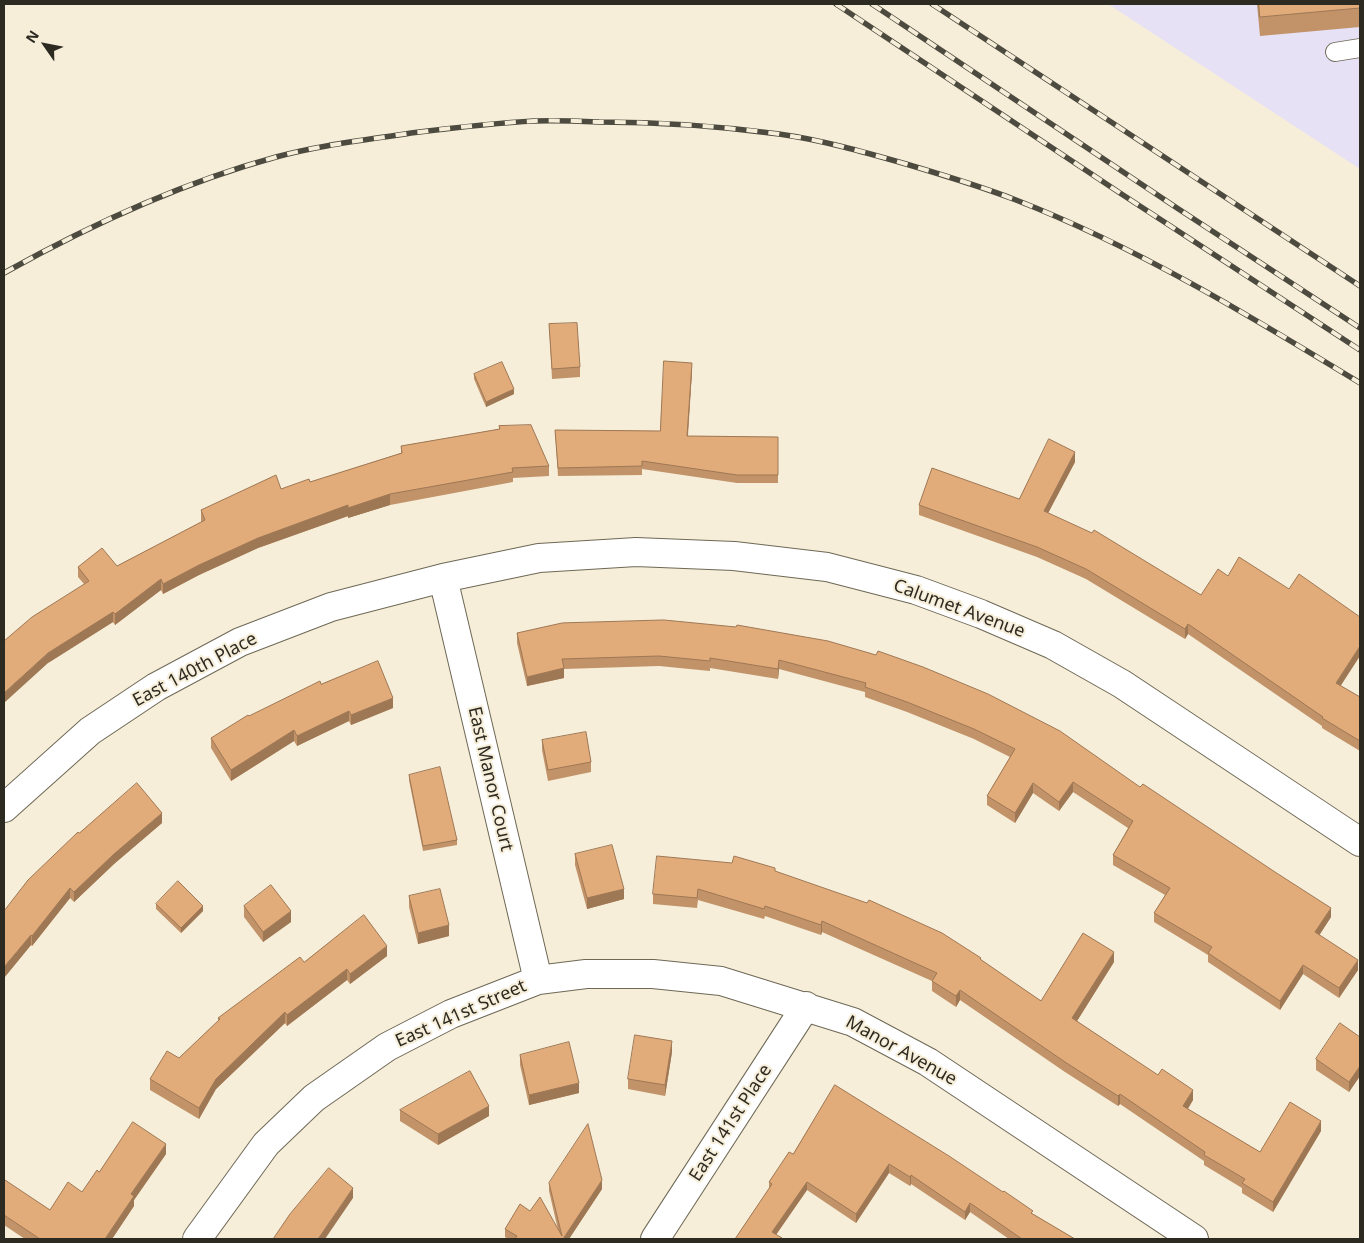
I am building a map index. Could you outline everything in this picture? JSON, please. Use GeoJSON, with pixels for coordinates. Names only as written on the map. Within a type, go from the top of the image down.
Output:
{"type":"FeatureCollection","features":[{"type":"Feature","properties":{"kind":"street","name":"Calumet Avenue"},"geometry":{"type":"LineString","coordinates":[[443,578],[539,558],[636,552],[734,556],[827,567],[916,590],[981,614],[1053,645],[1122,684],[1360,842]]}},
{"type":"Feature","properties":{"kind":"street","name":"East 140th Place"},"geometry":{"type":"LineString","coordinates":[[4,808],[90,731],[156,687],[240,642],[331,607],[443,578]]}},
{"type":"Feature","properties":{"kind":"street","name":"East Manor Court"},"geometry":{"type":"LineString","coordinates":[[443,578],[538,980]]}},
{"type":"Feature","properties":{"kind":"street","name":"Manor Avenue"},"geometry":{"type":"LineString","coordinates":[[538,980],[586,974],[652,974],[721,981],[853,1022],[928,1062],[1194,1239]]}},
{"type":"Feature","properties":{"kind":"street","name":"East 141st Street"},"geometry":{"type":"LineString","coordinates":[[197,1239],[266,1144],[314,1098],[387,1047],[451,1014],[538,980]]}},
{"type":"Feature","properties":{"kind":"street","name":"East 141st Place"},"geometry":{"type":"LineString","coordinates":[[655,1239],[806,1006]]}},
{"type":"Feature","properties":{"kind":"lane"},"geometry":{"type":"LineString","coordinates":[[1335,52],[1360,48]]}},
{"type":"Feature","properties":{"kind":"shaded area"},"geometry":{"type":"Polygon","coordinates":[[[1108,4],[1360,4],[1360,169],[1108,4]]]}},
{"type":"Feature","properties":{"kind":"building"},"geometry":{"type":"Polygon","coordinates":[[[1259,4],[1360,4],[1360,8],[1260,17],[1259,4]]]}},
{"type":"Feature","properties":{"kind":"building"},"geometry":{"type":"Polygon","coordinates":[[[577,323],[580,367],[552,369],[549,324],[577,323]]]}},
{"type":"Feature","properties":{"kind":"building"},"geometry":{"type":"Polygon","coordinates":[[[664,361],[692,363],[687,436],[778,437],[778,475],[737,475],[642,461],[642,466],[558,468],[555,430],[660,431],[664,361]]]}},
{"type":"Feature","properties":{"kind":"building"},"geometry":{"type":"Polygon","coordinates":[[[502,362],[514,389],[486,402],[474,374],[502,362]]]}},
{"type":"Feature","properties":{"kind":"building"},"geometry":{"type":"Polygon","coordinates":[[[531,425],[549,466],[512,468],[513,472],[390,494],[348,508],[348,505],[258,538],[163,584],[161,579],[115,614],[113,612],[48,653],[4,693],[4,641],[32,617],[89,581],[78,567],[102,548],[117,566],[205,520],[201,510],[276,475],[281,489],[309,479],[310,482],[402,453],[401,446],[500,429],[499,426],[531,425]]]}},
{"type":"Feature","properties":{"kind":"building"},"geometry":{"type":"Polygon","coordinates":[[[1049,439],[1075,452],[1044,511],[1092,533],[1094,530],[1201,595],[1218,569],[1228,576],[1239,557],[1289,589],[1299,574],[1360,617],[1360,646],[1336,683],[1360,697],[1360,741],[1322,718],[1188,624],[1185,629],[1086,569],[1037,547],[919,505],[932,468],[1019,499],[1049,439]]]}},
{"type":"Feature","properties":{"kind":"building"},"geometry":{"type":"Polygon","coordinates":[[[664,620],[736,627],[737,625],[828,641],[876,655],[878,651],[988,694],[1060,731],[1140,787],[1143,784],[1331,908],[1315,932],[1358,960],[1339,988],[1303,965],[1280,1001],[1208,953],[1212,947],[1154,913],[1170,888],[1113,855],[1133,821],[1073,782],[1059,802],[1033,783],[1015,813],[987,796],[1015,749],[974,729],[865,687],[866,683],[779,660],[778,669],[710,658],[710,661],[659,656],[562,659],[564,668],[527,677],[517,633],[562,623],[664,620]]]}},
{"type":"Feature","properties":{"kind":"building"},"geometry":{"type":"Polygon","coordinates":[[[378,661],[393,698],[351,715],[349,711],[297,736],[294,730],[231,770],[211,738],[248,715],[320,681],[321,684],[378,661]]]}},
{"type":"Feature","properties":{"kind":"building"},"geometry":{"type":"Polygon","coordinates":[[[586,732],[591,762],[548,770],[542,740],[586,732]]]}},
{"type":"Feature","properties":{"kind":"building"},"geometry":{"type":"Polygon","coordinates":[[[440,767],[457,840],[423,846],[409,775],[440,767]]]}},
{"type":"Feature","properties":{"kind":"building"},"geometry":{"type":"Polygon","coordinates":[[[137,783],[162,813],[114,854],[74,892],[70,888],[32,936],[4,967],[4,911],[28,880],[78,832],[137,783]]]}},
{"type":"Feature","properties":{"kind":"building"},"geometry":{"type":"Polygon","coordinates":[[[612,845],[624,889],[587,898],[575,854],[612,845]]]}},
{"type":"Feature","properties":{"kind":"building"},"geometry":{"type":"Polygon","coordinates":[[[657,856],[732,863],[734,856],[775,868],[775,871],[867,903],[869,900],[942,933],[1041,1001],[1083,933],[1114,952],[1072,1018],[1158,1075],[1162,1069],[1193,1090],[1183,1106],[1260,1152],[1290,1102],[1321,1121],[1273,1202],[1242,1183],[1245,1179],[1204,1155],[1205,1152],[1120,1094],[1118,1096],[1065,1062],[960,990],[956,996],[932,981],[937,973],[822,921],[821,925],[765,906],[764,909],[698,889],[697,898],[653,894],[657,856]]]}},
{"type":"Feature","properties":{"kind":"building"},"geometry":{"type":"Polygon","coordinates":[[[178,881],[203,906],[181,928],[156,904],[178,881]]]}},
{"type":"Feature","properties":{"kind":"building"},"geometry":{"type":"Polygon","coordinates":[[[271,885],[291,911],[263,932],[244,906],[271,885]]]}},
{"type":"Feature","properties":{"kind":"building"},"geometry":{"type":"Polygon","coordinates":[[[440,889],[449,925],[418,933],[409,896],[440,889]]]}},
{"type":"Feature","properties":{"kind":"building"},"geometry":{"type":"Polygon","coordinates":[[[364,915],[387,946],[350,974],[347,969],[287,1015],[285,1012],[216,1079],[199,1108],[150,1079],[167,1051],[179,1058],[220,1019],[218,1018],[300,957],[304,962],[364,915]]]}},
{"type":"Feature","properties":{"kind":"building"},"geometry":{"type":"Polygon","coordinates":[[[1340,1023],[1360,1037],[1360,1066],[1349,1082],[1316,1059],[1340,1023]]]}},
{"type":"Feature","properties":{"kind":"building"},"geometry":{"type":"Polygon","coordinates":[[[635,1035],[672,1041],[665,1085],[628,1079],[635,1035]]]}},
{"type":"Feature","properties":{"kind":"building"},"geometry":{"type":"Polygon","coordinates":[[[569,1042],[579,1083],[529,1095],[520,1055],[569,1042]]]}},
{"type":"Feature","properties":{"kind":"building"},"geometry":{"type":"Polygon","coordinates":[[[470,1071],[489,1106],[438,1134],[400,1110],[470,1071]]]}},
{"type":"Feature","properties":{"kind":"building"},"geometry":{"type":"Polygon","coordinates":[[[835,1085],[1004,1191],[1033,1211],[1031,1213],[1075,1239],[1022,1239],[970,1203],[965,1212],[911,1175],[910,1177],[889,1164],[856,1214],[807,1182],[772,1232],[781,1239],[735,1239],[772,1184],[769,1182],[789,1152],[793,1154],[835,1085]]]}},
{"type":"Feature","properties":{"kind":"building"},"geometry":{"type":"Polygon","coordinates":[[[133,1122],[166,1144],[131,1194],[134,1196],[105,1239],[40,1239],[4,1215],[5,1180],[50,1210],[68,1182],[82,1192],[97,1170],[99,1172],[133,1122]]]}},
{"type":"Feature","properties":{"kind":"building"},"geometry":{"type":"Polygon","coordinates":[[[588,1124],[602,1180],[563,1239],[515,1239],[517,1236],[505,1229],[520,1204],[530,1211],[540,1197],[562,1236],[549,1183],[588,1124]]]}},
{"type":"Feature","properties":{"kind":"building"},"geometry":{"type":"Polygon","coordinates":[[[329,1168],[353,1188],[318,1239],[273,1239],[290,1214],[329,1168]]]}},
{"type":"Feature","properties":{"kind":"railway"},"geometry":{"type":"LineString","coordinates":[[836,4],[1360,350]]}},
{"type":"Feature","properties":{"kind":"railway"},"geometry":{"type":"LineString","coordinates":[[872,4],[1360,328]]}},
{"type":"Feature","properties":{"kind":"railway"},"geometry":{"type":"LineString","coordinates":[[932,4],[1360,286]]}},
{"type":"Feature","properties":{"kind":"railway"},"geometry":{"type":"LineString","coordinates":[[4,273],[69,238],[171,192],[241,167],[309,149],[411,133],[534,121],[644,123],[712,127],[779,134],[843,147],[948,177],[1016,200],[1105,239],[1149,261],[1235,308],[1360,383]]}}]}
